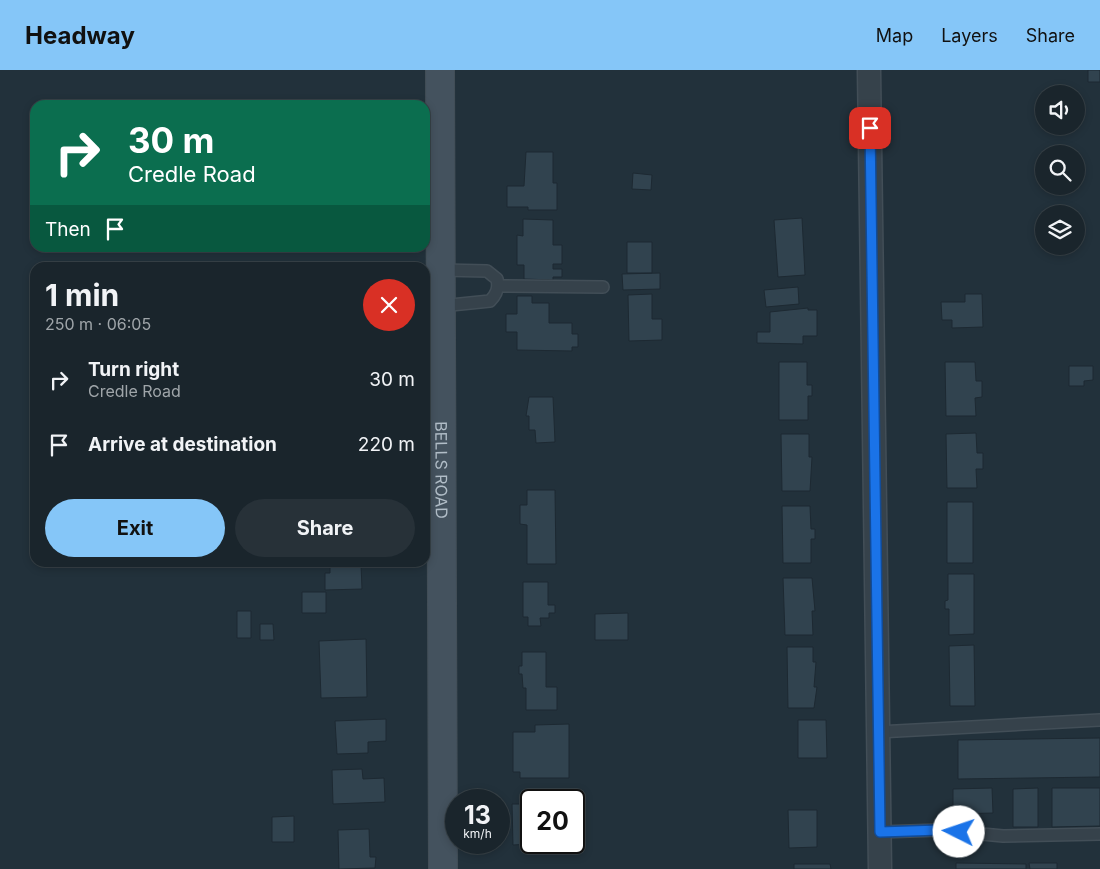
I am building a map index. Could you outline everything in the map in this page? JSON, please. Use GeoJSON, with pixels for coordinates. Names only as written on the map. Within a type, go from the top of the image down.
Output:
{"type":"FeatureCollection","features":[{"type":"Feature","properties":{"kind":"street","name":"BELLS ROAD"},"geometry":{"type":"LineString","coordinates":[[440,70],[443,869]]}},
{"type":"Feature","properties":{"kind":"street"},"geometry":{"type":"LineString","coordinates":[[869,70],[880,869]]}},
{"type":"Feature","properties":{"kind":"lane"},"geometry":{"type":"LineString","coordinates":[[441,270],[487,271],[497,278],[499,286],[496,296],[490,302],[441,306]]}},
{"type":"Feature","properties":{"kind":"lane"},"geometry":{"type":"LineString","coordinates":[[499,286],[604,287]]}},
{"type":"Feature","properties":{"kind":"lane"},"geometry":{"type":"LineString","coordinates":[[878,732],[1100,720]]}},
{"type":"Feature","properties":{"kind":"lane"},"geometry":{"type":"LineString","coordinates":[[880,832],[940,830],[1003,836],[1100,834]]}},
{"type":"Feature","properties":{"kind":"building"},"geometry":{"type":"Polygon","coordinates":[[[1088,70],[1100,70],[1100,82],[1088,82],[1088,70]]]}},
{"type":"Feature","properties":{"kind":"building"},"geometry":{"type":"Polygon","coordinates":[[[526,152],[553,152],[553,183],[557,183],[557,210],[528,210],[528,207],[507,207],[507,186],[524,186],[526,152]]]}},
{"type":"Feature","properties":{"kind":"building"},"geometry":{"type":"Polygon","coordinates":[[[633,173],[652,175],[651,190],[632,189],[633,173]]]}},
{"type":"Feature","properties":{"kind":"building"},"geometry":{"type":"Polygon","coordinates":[[[802,218],[805,275],[778,277],[774,220],[802,218]]]}},
{"type":"Feature","properties":{"kind":"building"},"geometry":{"type":"Polygon","coordinates":[[[523,219],[553,220],[553,245],[562,245],[562,264],[553,264],[553,269],[562,269],[562,277],[553,277],[553,280],[524,279],[524,265],[517,265],[517,235],[523,236],[523,219]]]}},
{"type":"Feature","properties":{"kind":"building"},"geometry":{"type":"Polygon","coordinates":[[[627,242],[652,242],[652,273],[627,273],[627,242]]]}},
{"type":"Feature","properties":{"kind":"building"},"geometry":{"type":"Polygon","coordinates":[[[660,273],[660,289],[623,290],[622,274],[660,273]]]}},
{"type":"Feature","properties":{"kind":"building"},"geometry":{"type":"Polygon","coordinates":[[[798,287],[799,304],[766,307],[764,290],[798,287]]]}},
{"type":"Feature","properties":{"kind":"building"},"geometry":{"type":"Polygon","coordinates":[[[652,294],[652,319],[662,319],[662,340],[629,341],[628,295],[652,294]]]}},
{"type":"Feature","properties":{"kind":"building"},"geometry":{"type":"Polygon","coordinates":[[[965,294],[982,294],[983,327],[952,328],[952,320],[942,320],[941,302],[965,302],[965,294]]]}},
{"type":"Feature","properties":{"kind":"building"},"geometry":{"type":"Polygon","coordinates":[[[517,296],[532,296],[532,303],[549,303],[549,323],[572,323],[572,334],[578,334],[578,347],[572,347],[572,351],[517,350],[517,332],[506,332],[506,314],[517,314],[517,296]]]}},
{"type":"Feature","properties":{"kind":"building"},"geometry":{"type":"Polygon","coordinates":[[[808,308],[808,310],[817,310],[817,336],[803,336],[803,344],[757,343],[757,332],[770,332],[770,312],[808,308]]]}},
{"type":"Feature","properties":{"kind":"building"},"geometry":{"type":"Polygon","coordinates":[[[779,362],[807,362],[807,385],[812,385],[812,396],[808,396],[808,420],[779,420],[779,362]]]}},
{"type":"Feature","properties":{"kind":"building"},"geometry":{"type":"Polygon","coordinates":[[[945,362],[975,362],[976,381],[982,381],[982,397],[975,398],[976,416],[946,416],[945,362]]]}},
{"type":"Feature","properties":{"kind":"building"},"geometry":{"type":"Polygon","coordinates":[[[1069,366],[1093,366],[1093,380],[1084,381],[1084,386],[1069,386],[1069,366]]]}},
{"type":"Feature","properties":{"kind":"building"},"geometry":{"type":"Polygon","coordinates":[[[529,397],[553,397],[555,442],[536,443],[535,430],[529,430],[529,416],[526,416],[529,397]]]}},
{"type":"Feature","properties":{"kind":"building"},"geometry":{"type":"Polygon","coordinates":[[[976,433],[977,453],[983,453],[983,469],[976,469],[977,488],[947,488],[946,434],[976,433]]]}},
{"type":"Feature","properties":{"kind":"building"},"geometry":{"type":"Polygon","coordinates":[[[781,434],[809,434],[809,457],[812,457],[810,491],[782,491],[781,434]]]}},
{"type":"Feature","properties":{"kind":"building"},"geometry":{"type":"Polygon","coordinates":[[[527,490],[555,490],[556,564],[527,564],[527,525],[520,524],[520,505],[527,505],[527,490]]]}},
{"type":"Feature","properties":{"kind":"building"},"geometry":{"type":"Polygon","coordinates":[[[947,502],[973,502],[973,563],[947,563],[947,502]]]}},
{"type":"Feature","properties":{"kind":"building"},"geometry":{"type":"Polygon","coordinates":[[[782,506],[810,506],[811,529],[815,529],[815,539],[811,539],[811,563],[783,563],[782,506]]]}},
{"type":"Feature","properties":{"kind":"building"},"geometry":{"type":"Polygon","coordinates":[[[330,567],[361,567],[362,589],[325,590],[325,573],[330,573],[330,567]]]}},
{"type":"Feature","properties":{"kind":"building"},"geometry":{"type":"Polygon","coordinates":[[[948,574],[974,574],[974,634],[949,635],[949,609],[945,609],[945,601],[948,600],[948,574]]]}},
{"type":"Feature","properties":{"kind":"building"},"geometry":{"type":"Polygon","coordinates":[[[783,578],[812,578],[815,611],[812,611],[813,635],[785,635],[783,578]]]}},
{"type":"Feature","properties":{"kind":"building"},"geometry":{"type":"Polygon","coordinates":[[[523,582],[548,582],[548,605],[555,605],[555,613],[549,613],[549,618],[540,618],[541,626],[528,626],[528,617],[523,617],[523,582]]]}},
{"type":"Feature","properties":{"kind":"building"},"geometry":{"type":"Polygon","coordinates":[[[302,592],[326,592],[326,613],[302,613],[302,592]]]}},
{"type":"Feature","properties":{"kind":"building"},"geometry":{"type":"Polygon","coordinates":[[[237,611],[251,611],[251,638],[237,638],[237,611]]]}},
{"type":"Feature","properties":{"kind":"building"},"geometry":{"type":"Polygon","coordinates":[[[628,613],[628,640],[595,640],[595,614],[628,613]]]}},
{"type":"Feature","properties":{"kind":"building"},"geometry":{"type":"Polygon","coordinates":[[[260,624],[273,624],[274,640],[260,640],[260,624]]]}},
{"type":"Feature","properties":{"kind":"building"},"geometry":{"type":"Polygon","coordinates":[[[366,639],[367,697],[321,698],[319,641],[366,639]]]}},
{"type":"Feature","properties":{"kind":"building"},"geometry":{"type":"Polygon","coordinates":[[[974,645],[975,706],[950,706],[949,646],[974,645]]]}},
{"type":"Feature","properties":{"kind":"building"},"geometry":{"type":"Polygon","coordinates":[[[787,647],[813,647],[813,662],[816,662],[814,687],[817,687],[814,708],[788,708],[787,647]]]}},
{"type":"Feature","properties":{"kind":"building"},"geometry":{"type":"Polygon","coordinates":[[[522,652],[546,652],[546,687],[557,687],[557,710],[526,710],[526,688],[523,688],[522,674],[519,674],[519,666],[522,666],[522,652]]]}},
{"type":"Feature","properties":{"kind":"building"},"geometry":{"type":"Polygon","coordinates":[[[386,719],[386,741],[368,742],[368,753],[337,754],[335,721],[386,719]]]}},
{"type":"Feature","properties":{"kind":"building"},"geometry":{"type":"Polygon","coordinates":[[[798,720],[826,720],[827,758],[798,758],[798,720]]]}},
{"type":"Feature","properties":{"kind":"building"},"geometry":{"type":"Polygon","coordinates":[[[569,724],[569,778],[520,778],[520,772],[513,772],[513,732],[535,732],[535,725],[569,724]]]}},
{"type":"Feature","properties":{"kind":"building"},"geometry":{"type":"Polygon","coordinates":[[[1100,738],[1100,777],[958,779],[958,740],[1100,738]]]}},
{"type":"Feature","properties":{"kind":"building"},"geometry":{"type":"Polygon","coordinates":[[[362,769],[363,779],[384,778],[385,802],[333,804],[332,770],[362,769]]]}},
{"type":"Feature","properties":{"kind":"building"},"geometry":{"type":"Polygon","coordinates":[[[992,788],[993,813],[953,814],[953,789],[992,788]]]}},
{"type":"Feature","properties":{"kind":"building"},"geometry":{"type":"Polygon","coordinates":[[[1038,788],[1038,827],[1013,827],[1013,789],[1038,788]]]}},
{"type":"Feature","properties":{"kind":"building"},"geometry":{"type":"Polygon","coordinates":[[[1052,788],[1100,788],[1100,826],[1052,827],[1052,788]]]}},
{"type":"Feature","properties":{"kind":"building"},"geometry":{"type":"Polygon","coordinates":[[[512,804],[520,804],[520,845],[513,845],[512,804]]]}},
{"type":"Feature","properties":{"kind":"building"},"geometry":{"type":"Polygon","coordinates":[[[788,810],[817,810],[817,847],[789,848],[788,810]]]}},
{"type":"Feature","properties":{"kind":"building"},"geometry":{"type":"Polygon","coordinates":[[[294,816],[294,842],[272,842],[272,817],[294,816]]]}},
{"type":"Feature","properties":{"kind":"building"},"geometry":{"type":"Polygon","coordinates":[[[369,829],[370,857],[376,857],[375,868],[339,869],[338,830],[369,829]]]}},
{"type":"Feature","properties":{"kind":"building"},"geometry":{"type":"Polygon","coordinates":[[[956,863],[1026,864],[1026,869],[956,869],[956,863]]]}},
{"type":"Feature","properties":{"kind":"building"},"geometry":{"type":"Polygon","coordinates":[[[1029,863],[1057,863],[1057,869],[1030,869],[1029,863]]]}},
{"type":"Feature","properties":{"kind":"building"},"geometry":{"type":"Polygon","coordinates":[[[794,864],[830,864],[831,869],[794,869],[794,864]]]}},
{"type":"Feature","properties":{"kind":"route"},"geometry":{"type":"LineString","coordinates":[[870,128],[880,832],[940,830],[959,832]]}}]}
